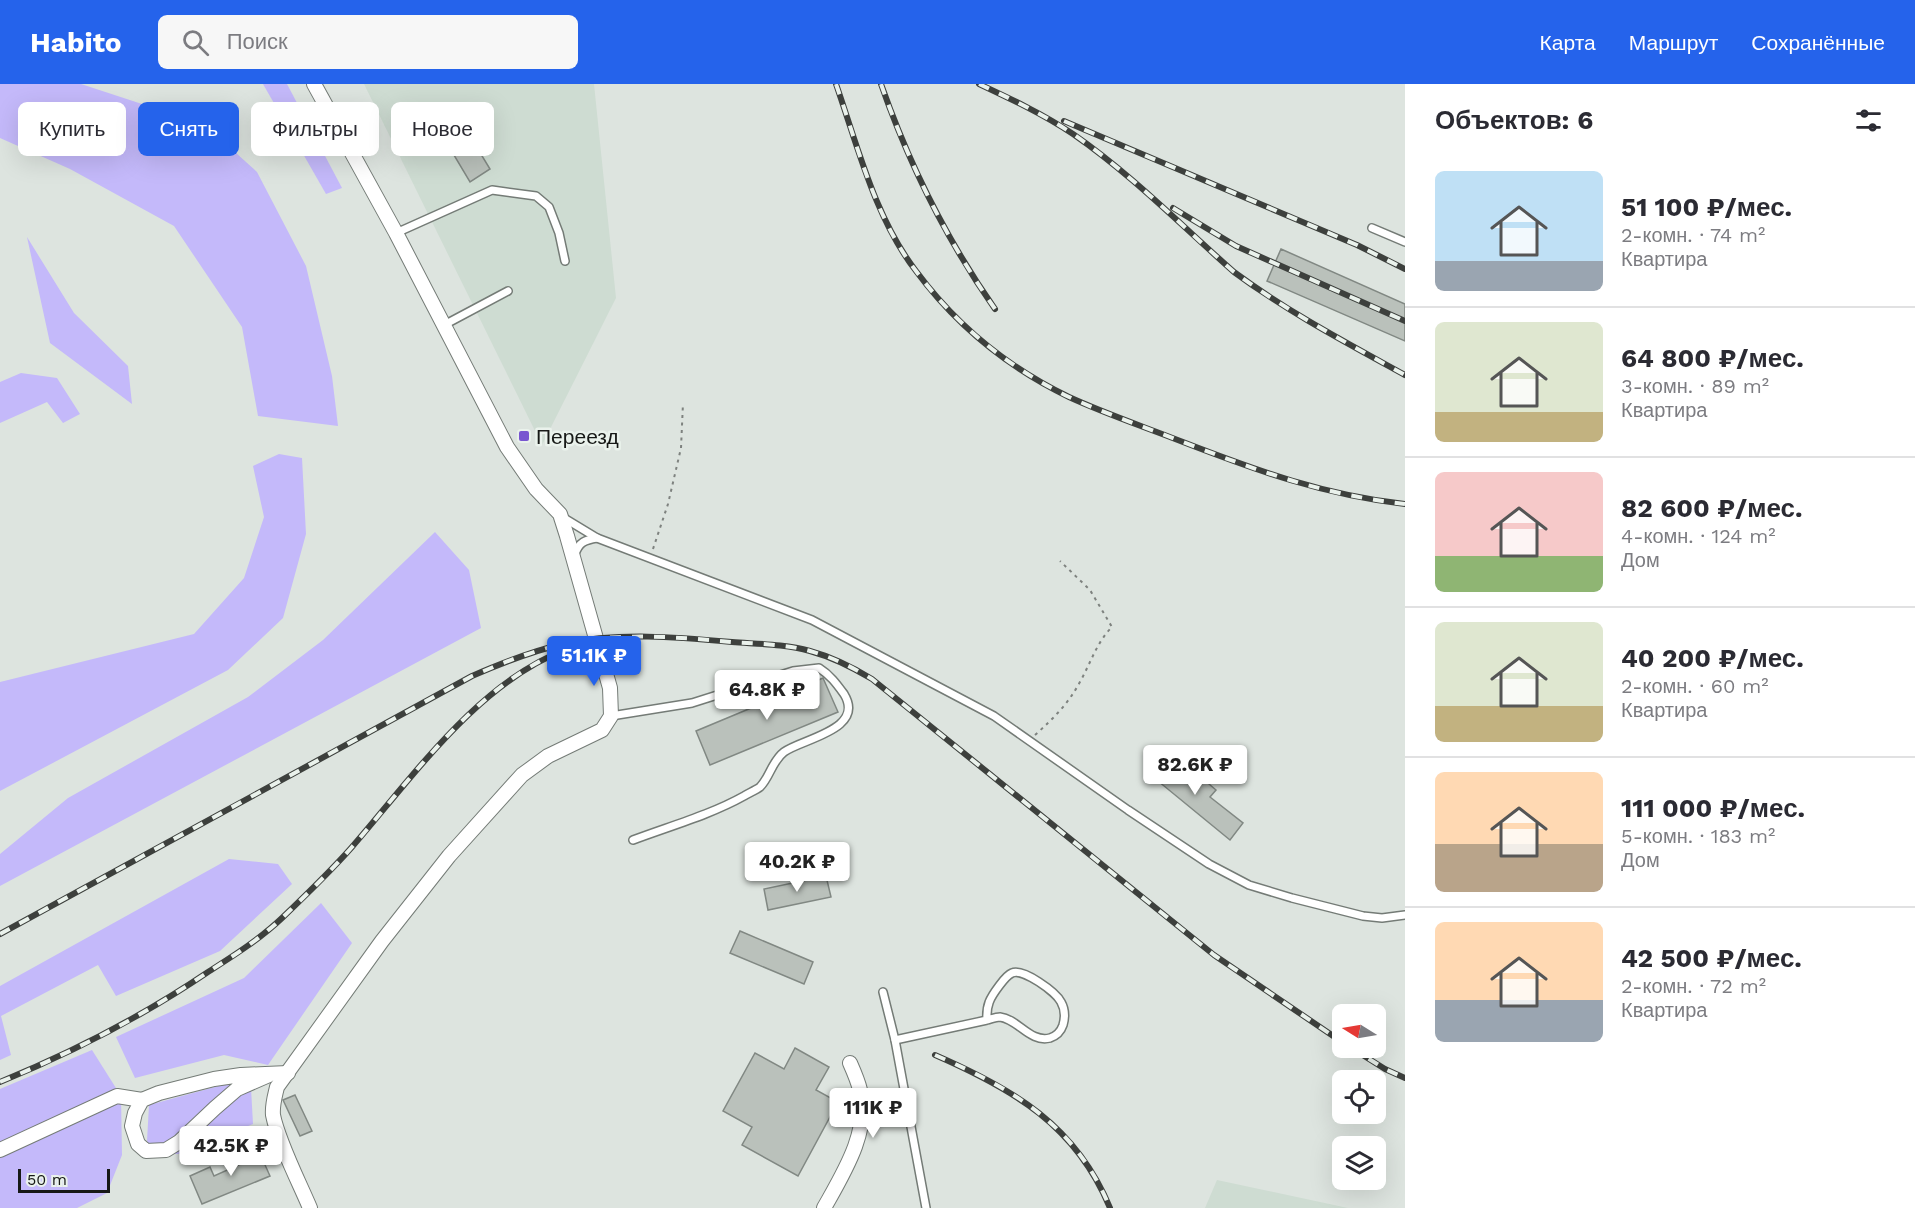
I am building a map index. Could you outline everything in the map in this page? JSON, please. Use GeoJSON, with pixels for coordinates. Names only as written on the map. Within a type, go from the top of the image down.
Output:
{"type":"FeatureCollection","features":[{"type":"Feature","properties":{"kind":"street"},"geometry":{"type":"LineString","coordinates":[[310,1208],[273,1114],[273,1103],[278,1087],[382,941],[449,856],[533,767],[567,746],[602,729],[611,716],[610,688],[560,514],[536,489],[507,447],[396,233],[314,84]]}},
{"type":"Feature","properties":{"kind":"street"},"geometry":{"type":"LineString","coordinates":[[824,1208],[854,1148],[861,1123],[861,1090],[850,1063]]}},
{"type":"Feature","properties":{"kind":"street"},"geometry":{"type":"LineString","coordinates":[[0,1150],[117,1096],[142,1100],[214,1079],[241,1075],[288,1073]]}},
{"type":"Feature","properties":{"kind":"street"},"geometry":{"type":"LineString","coordinates":[[142,1100],[135,1113],[132,1126],[134,1137],[146,1151],[166,1150],[180,1142],[237,1089],[269,1075]]}},
{"type":"Feature","properties":{"kind":"lane"},"geometry":{"type":"LineString","coordinates":[[396,233],[492,190],[536,196],[549,207],[560,233],[565,261]]}},
{"type":"Feature","properties":{"kind":"lane"},"geometry":{"type":"LineString","coordinates":[[1372,228],[1405,243]]}},
{"type":"Feature","properties":{"kind":"lane"},"geometry":{"type":"LineString","coordinates":[[444,325],[508,291]]}},
{"type":"Feature","properties":{"kind":"lane"},"geometry":{"type":"LineString","coordinates":[[560,514],[597,538],[812,620],[994,716],[1209,864],[1249,885],[1363,916],[1382,918],[1405,915]]}},
{"type":"Feature","properties":{"kind":"lane"},"geometry":{"type":"LineString","coordinates":[[573,560],[578,546],[585,540],[597,538]]}},
{"type":"Feature","properties":{"kind":"lane"},"geometry":{"type":"LineString","coordinates":[[611,716],[692,703],[793,671],[819,668],[830,675],[837,684],[846,698],[848,709],[839,726],[784,752],[760,787],[728,805],[633,840]]}},
{"type":"Feature","properties":{"kind":"lane"},"geometry":{"type":"LineString","coordinates":[[895,1040],[987,1020],[999,1017],[1006,1018],[1031,1035],[1051,1038],[1056,1035],[1063,1024],[1064,1009],[1051,990],[1017,972],[1011,973],[987,1003],[987,1020]]}},
{"type":"Feature","properties":{"kind":"lane"},"geometry":{"type":"LineString","coordinates":[[883,992],[895,1040],[927,1208]]}},
{"type":"Feature","properties":{"kind":"path"},"geometry":{"type":"LineString","coordinates":[[648,557],[656,543],[668,504],[681,448],[683,403]]}},
{"type":"Feature","properties":{"kind":"path"},"geometry":{"type":"LineString","coordinates":[[1029,740],[1062,711],[1080,682],[1102,637],[1112,627],[1090,590],[1060,561]]}},
{"type":"Feature","properties":{"kind":"shaded area"},"geometry":{"type":"Polygon","coordinates":[[[0,84],[81,84],[138,103],[138,156],[239,156],[257,172],[306,266],[332,376],[338,426],[258,416],[242,327],[174,226],[70,169],[41,156],[126,156],[126,102],[18,102],[18,146],[0,138],[0,84]]]}},
{"type":"Feature","properties":{"kind":"shaded area"},"geometry":{"type":"Polygon","coordinates":[[[263,84],[287,84],[297,102],[273,102],[263,84]]]}},
{"type":"Feature","properties":{"kind":"shaded area"},"geometry":{"type":"Polygon","coordinates":[[[364,84],[594,84],[616,298],[542,445],[400,156],[494,156],[494,102],[391,102],[391,139],[379,114],[379,102],[373,102],[364,84]]]}},
{"type":"Feature","properties":{"kind":"shaded area"},"geometry":{"type":"Polygon","coordinates":[[[304,156],[325,156],[342,188],[326,194],[304,156]]]}},
{"type":"Feature","properties":{"kind":"shaded area"},"geometry":{"type":"Polygon","coordinates":[[[27,237],[74,313],[128,366],[132,404],[50,343],[27,237]]]}},
{"type":"Feature","properties":{"kind":"shaded area"},"geometry":{"type":"Polygon","coordinates":[[[21,373],[57,378],[80,414],[63,423],[47,402],[0,423],[0,382],[21,373]]]}},
{"type":"Feature","properties":{"kind":"shaded area"},"geometry":{"type":"Polygon","coordinates":[[[279,454],[302,458],[306,534],[283,618],[228,670],[0,791],[0,682],[194,634],[244,578],[264,517],[253,466],[279,454]]]}},
{"type":"Feature","properties":{"kind":"shaded area"},"geometry":{"type":"Polygon","coordinates":[[[435,532],[469,570],[481,628],[0,886],[0,854],[68,798],[248,697],[323,640],[435,532]]]}},
{"type":"Feature","properties":{"kind":"shaded area"},"geometry":{"type":"Polygon","coordinates":[[[229,859],[278,864],[292,884],[220,951],[116,996],[98,965],[1,1016],[11,1055],[0,1060],[0,986],[229,859]]]}},
{"type":"Feature","properties":{"kind":"shaded area"},"geometry":{"type":"Polygon","coordinates":[[[321,903],[352,943],[268,1065],[224,1055],[135,1078],[116,1037],[244,978],[321,903]]]}},
{"type":"Feature","properties":{"kind":"shaded area"},"geometry":{"type":"Polygon","coordinates":[[[92,1050],[121,1096],[122,1155],[107,1193],[77,1208],[0,1208],[0,1089],[92,1050]]]}},
{"type":"Feature","properties":{"kind":"shaded area"},"geometry":{"type":"Polygon","coordinates":[[[226,1084],[251,1088],[253,1124],[180,1154],[154,1154],[147,1141],[149,1105],[226,1084]]]}},
{"type":"Feature","properties":{"kind":"shaded area"},"geometry":{"type":"Polygon","coordinates":[[[1217,1180],[1348,1208],[1205,1208],[1217,1180]]]}},
{"type":"Feature","properties":{"kind":"building"},"geometry":{"type":"Polygon","coordinates":[[[454,156],[482,156],[490,169],[470,182],[454,156]]]}},
{"type":"Feature","properties":{"kind":"building"},"geometry":{"type":"Polygon","coordinates":[[[1281,249],[1405,304],[1405,341],[1267,281],[1281,249]]]}},
{"type":"Feature","properties":{"kind":"building"},"geometry":{"type":"Polygon","coordinates":[[[823,678],[838,712],[710,765],[696,731],[823,678]]]}},
{"type":"Feature","properties":{"kind":"building"},"geometry":{"type":"Polygon","coordinates":[[[1161,754],[1198,783],[1202,778],[1216,790],[1210,797],[1243,823],[1230,840],[1147,772],[1161,754]]]}},
{"type":"Feature","properties":{"kind":"building"},"geometry":{"type":"Polygon","coordinates":[[[826,876],[831,897],[768,910],[764,889],[826,876]]]}},
{"type":"Feature","properties":{"kind":"building"},"geometry":{"type":"Polygon","coordinates":[[[740,931],[813,962],[804,984],[730,953],[740,931]]]}},
{"type":"Feature","properties":{"kind":"building"},"geometry":{"type":"Polygon","coordinates":[[[795,1048],[829,1067],[816,1090],[838,1102],[798,1176],[742,1145],[752,1127],[723,1111],[755,1053],[784,1069],[795,1048]]]}},
{"type":"Feature","properties":{"kind":"building"},"geometry":{"type":"Polygon","coordinates":[[[295,1095],[312,1131],[300,1136],[283,1100],[295,1095]]]}},
{"type":"Feature","properties":{"kind":"building"},"geometry":{"type":"Polygon","coordinates":[[[257,1147],[270,1176],[202,1204],[190,1176],[210,1167],[214,1176],[241,1164],[237,1156],[257,1147]]]}},
{"type":"Feature","properties":{"kind":"railway"},"geometry":{"type":"LineString","coordinates":[[836,84],[878,205],[902,250],[916,271],[948,309],[1005,359],[1025,373],[1069,397],[1238,463],[1347,495],[1405,504]]}},
{"type":"Feature","properties":{"kind":"railway"},"geometry":{"type":"LineString","coordinates":[[881,84],[916,172],[930,200],[960,256],[995,309]]}},
{"type":"Feature","properties":{"kind":"railway"},"geometry":{"type":"LineString","coordinates":[[979,84],[1015,101],[1073,134],[1136,183],[1234,272],[1254,287],[1318,327],[1405,375]]}},
{"type":"Feature","properties":{"kind":"railway"},"geometry":{"type":"LineString","coordinates":[[1064,121],[1357,245],[1405,269]]}},
{"type":"Feature","properties":{"kind":"railway"},"geometry":{"type":"LineString","coordinates":[[1173,208],[1236,246],[1405,321]]}},
{"type":"Feature","properties":{"kind":"railway"},"geometry":{"type":"LineString","coordinates":[[0,934],[472,676],[517,658],[563,644],[605,638],[669,637],[801,649],[842,663],[872,679],[1214,955],[1332,1035]]}},
{"type":"Feature","properties":{"kind":"railway"},"geometry":{"type":"LineString","coordinates":[[0,1082],[81,1046],[133,1018],[256,940],[274,926],[335,865],[449,734],[476,708],[504,684],[535,664],[567,649]]}},
{"type":"Feature","properties":{"kind":"railway"},"geometry":{"type":"LineString","coordinates":[[935,1055],[1016,1096],[1039,1113],[1079,1154],[1096,1179],[1110,1208]]}},
{"type":"Feature","properties":{"kind":"railway"},"geometry":{"type":"LineString","coordinates":[[1368,1058],[1405,1078]]}},
{"type":"Feature","properties":{"kind":"place","name":"Переезд"},"geometry":{"type":"Point","coordinates":[524,436]}}]}
